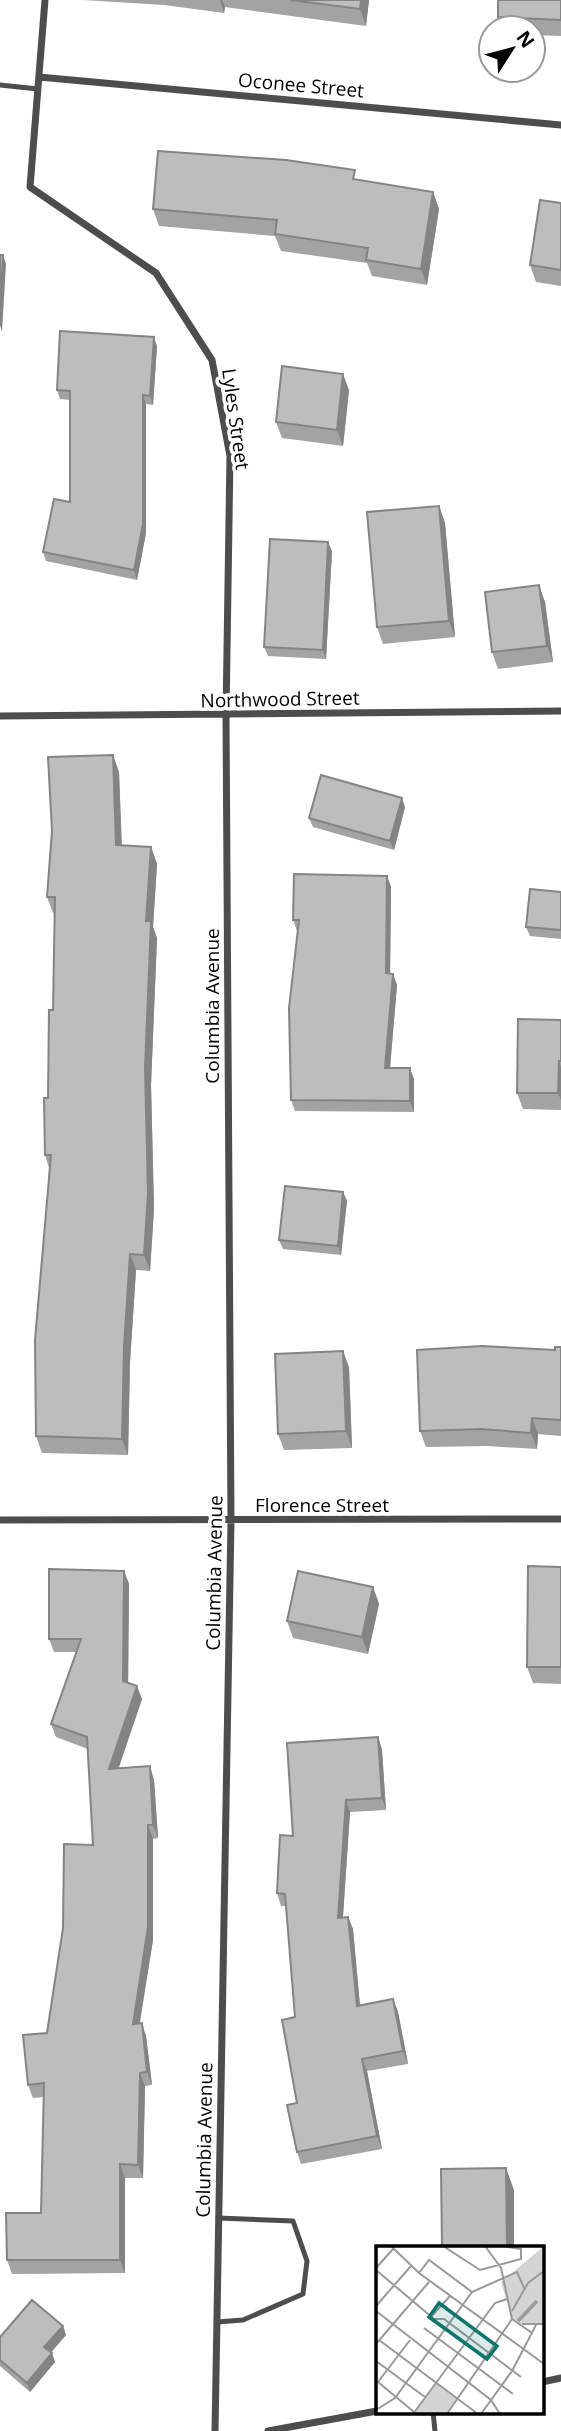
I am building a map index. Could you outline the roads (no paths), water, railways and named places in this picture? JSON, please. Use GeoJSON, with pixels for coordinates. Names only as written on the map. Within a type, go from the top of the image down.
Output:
{"type":"FeatureCollection","features":[{"type":"Feature","properties":{"kind":"street","name":"Lyles Street"},"geometry":{"type":"LineString","coordinates":[[45,0],[30,187],[156,274],[212,360],[229,456],[226,715]]}},
{"type":"Feature","properties":{"kind":"street","name":"Oconee Street"},"geometry":{"type":"LineString","coordinates":[[39,77],[561,125]]}},
{"type":"Feature","properties":{"kind":"street","name":"Northwood Street"},"geometry":{"type":"LineString","coordinates":[[0,716],[561,711]]}},
{"type":"Feature","properties":{"kind":"street","name":"Columbia Avenue"},"geometry":{"type":"LineString","coordinates":[[215,2431],[231,1521],[226,715]]}},
{"type":"Feature","properties":{"kind":"street","name":"Florence Street"},"geometry":{"type":"LineString","coordinates":[[0,1520],[561,1519]]}},
{"type":"Feature","properties":{"kind":"street"},"geometry":{"type":"LineString","coordinates":[[268,2431],[376,2411]]}},
{"type":"Feature","properties":{"kind":"lane"},"geometry":{"type":"LineString","coordinates":[[0,85],[38,89]]}},
{"type":"Feature","properties":{"kind":"lane"},"geometry":{"type":"LineString","coordinates":[[216,2322],[243,2320],[303,2294],[307,2261],[293,2221],[218,2218]]}}]}
